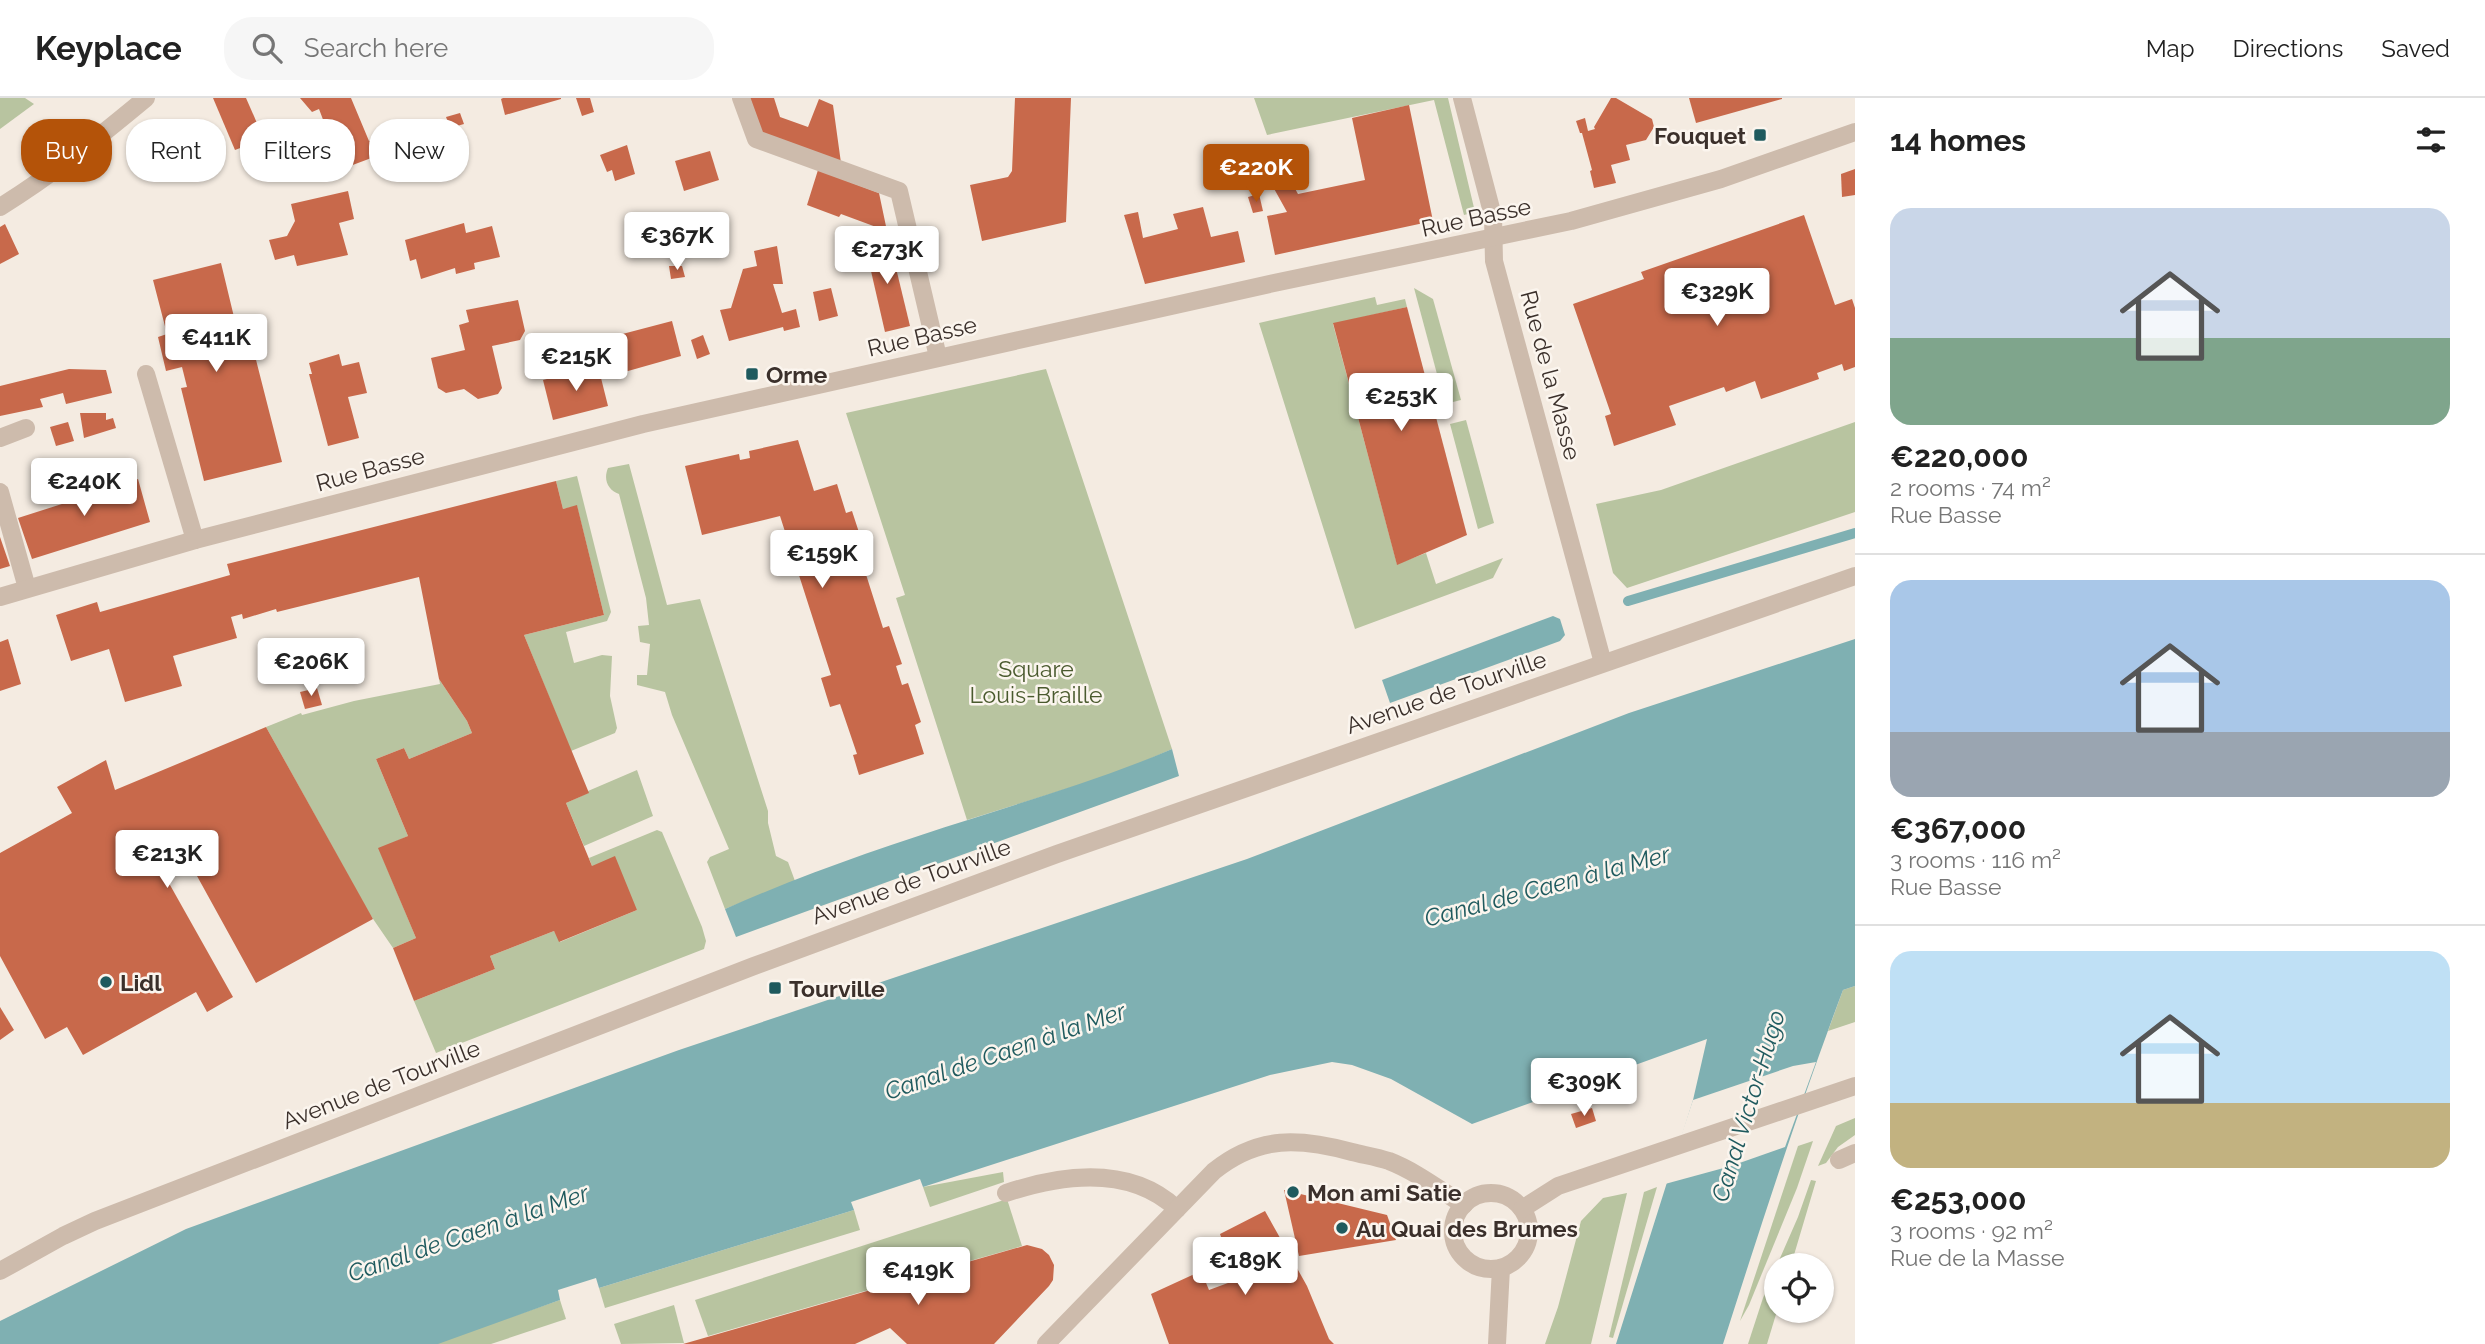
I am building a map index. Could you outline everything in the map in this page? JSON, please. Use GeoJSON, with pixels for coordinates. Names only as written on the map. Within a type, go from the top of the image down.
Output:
{"type":"FeatureCollection","features":[{"type":"Feature","properties":{"kind":"street"},"geometry":{"type":"LineString","coordinates":[[0,207],[92,143],[146,98]]}},
{"type":"Feature","properties":{"kind":"street"},"geometry":{"type":"LineString","coordinates":[[741,98],[756,139],[899,191],[938,358]]}},
{"type":"Feature","properties":{"kind":"street","name":"Rue de la Masse"},"geometry":{"type":"LineString","coordinates":[[1462,98],[1492,209],[1494,261],[1603,663]]}},
{"type":"Feature","properties":{"kind":"street","name":"Rue Basse"},"geometry":{"type":"LineString","coordinates":[[0,597],[195,540],[643,424],[1274,283],[1581,219],[1721,179],[1855,132]]}},
{"type":"Feature","properties":{"kind":"street"},"geometry":{"type":"LineString","coordinates":[[146,374],[195,540]]}},
{"type":"Feature","properties":{"kind":"street"},"geometry":{"type":"LineString","coordinates":[[0,438],[26,428]]}},
{"type":"Feature","properties":{"kind":"street"},"geometry":{"type":"LineString","coordinates":[[0,492],[27,588]]}},
{"type":"Feature","properties":{"kind":"street","name":"Avenue de Tourville"},"geometry":{"type":"LineString","coordinates":[[0,1271],[104,1217],[825,939],[1070,849],[1855,576]]}},
{"type":"Feature","properties":{"kind":"street"},"geometry":{"type":"LineString","coordinates":[[1522,1209],[1558,1186],[1679,1143],[1855,1086]]}},
{"type":"Feature","properties":{"kind":"street"},"geometry":{"type":"LineString","coordinates":[[1046,1344],[1227,1161],[1261,1146],[1292,1140],[1322,1144],[1388,1161],[1464,1205]]}},
{"type":"Feature","properties":{"kind":"street"},"geometry":{"type":"LineString","coordinates":[[1006,1193],[1039,1182],[1098,1177],[1125,1180],[1148,1187],[1164,1196],[1177,1209]]}},
{"type":"Feature","properties":{"kind":"street"},"geometry":{"type":"LineString","coordinates":[[1493,1193],[1514,1201],[1522,1209],[1529,1228],[1528,1238],[1519,1257],[1501,1268],[1480,1267],[1461,1255],[1454,1235],[1454,1224],[1457,1214],[1473,1198],[1493,1193]]}},
{"type":"Feature","properties":{"kind":"street"},"geometry":{"type":"LineString","coordinates":[[1497,1344],[1501,1268]]}},
{"type":"Feature","properties":{"kind":"green space"},"geometry":{"type":"Polygon","coordinates":[[[0,98],[25,98],[34,104],[0,129],[0,98]]]}},
{"type":"Feature","properties":{"kind":"green space"},"geometry":{"type":"Polygon","coordinates":[[[1254,98],[1448,98],[1475,212],[1464,215],[1434,100],[1267,135],[1254,98]]]}},
{"type":"Feature","properties":{"kind":"green space"},"geometry":{"type":"Polygon","coordinates":[[[1414,288],[1433,299],[1461,400],[1445,404],[1414,288]]]}},
{"type":"Feature","properties":{"kind":"green space"},"geometry":{"type":"Polygon","coordinates":[[[1375,297],[1377,305],[1405,299],[1407,307],[1333,324],[1397,564],[1426,553],[1436,584],[1503,558],[1493,578],[1355,629],[1259,323],[1375,297]]]}},
{"type":"Feature","properties":{"kind":"green space","name":"Square Louis-Braille"},"geometry":{"type":"Polygon","coordinates":[[[1046,369],[1172,749],[1120,772],[967,820],[896,598],[905,595],[846,413],[1046,369]]]}},
{"type":"Feature","properties":{"kind":"green space"},"geometry":{"type":"Polygon","coordinates":[[[1466,420],[1494,523],[1478,529],[1450,424],[1466,420]]]}},
{"type":"Feature","properties":{"kind":"green space"},"geometry":{"type":"Polygon","coordinates":[[[1855,422],[1855,512],[1627,588],[1613,573],[1596,504],[1661,490],[1855,422]]]}},
{"type":"Feature","properties":{"kind":"green space"},"geometry":{"type":"Polygon","coordinates":[[[629,464],[667,605],[700,599],[768,811],[768,823],[776,856],[788,862],[795,881],[725,909],[707,862],[710,857],[729,849],[672,715],[665,692],[637,685],[637,675],[647,675],[650,644],[640,642],[638,626],[649,625],[646,598],[619,494],[609,487],[606,480],[608,468],[629,464]]]}},
{"type":"Feature","properties":{"kind":"green space"},"geometry":{"type":"Polygon","coordinates":[[[577,476],[611,612],[607,621],[566,632],[574,663],[602,655],[612,656],[610,696],[617,728],[615,733],[571,751],[524,635],[604,615],[577,506],[563,509],[556,481],[577,476]]]}},
{"type":"Feature","properties":{"kind":"green space"},"geometry":{"type":"Polygon","coordinates":[[[439,679],[472,733],[409,759],[404,748],[376,759],[408,836],[379,849],[416,938],[393,948],[369,913],[266,727],[301,713],[302,715],[354,701],[440,684],[439,679]]]}},
{"type":"Feature","properties":{"kind":"green space"},"geometry":{"type":"Polygon","coordinates":[[[637,770],[653,816],[584,846],[566,803],[637,770]]]}},
{"type":"Feature","properties":{"kind":"green space"},"geometry":{"type":"Polygon","coordinates":[[[657,830],[662,832],[702,927],[706,941],[704,949],[436,1053],[414,1001],[495,969],[490,956],[554,931],[560,942],[637,910],[592,866],[589,858],[657,830]]]}},
{"type":"Feature","properties":{"kind":"green space"},"geometry":{"type":"Polygon","coordinates":[[[1855,986],[1855,1022],[1828,1031],[1843,990],[1855,986]]]}},
{"type":"Feature","properties":{"kind":"green space"},"geometry":{"type":"Polygon","coordinates":[[[1855,1118],[1855,1135],[1838,1147],[1826,1163],[1818,1166],[1836,1126],[1855,1118]]]}},
{"type":"Feature","properties":{"kind":"green space"},"geometry":{"type":"Polygon","coordinates":[[[1813,1141],[1770,1253],[1764,1253],[1764,1268],[1740,1321],[1798,1146],[1813,1141]]]}},
{"type":"Feature","properties":{"kind":"green space"},"geometry":{"type":"Polygon","coordinates":[[[1003,1172],[1004,1182],[930,1207],[923,1187],[1003,1172]]]}},
{"type":"Feature","properties":{"kind":"green space"},"geometry":{"type":"Polygon","coordinates":[[[1811,1180],[1816,1181],[1795,1253],[1782,1253],[1811,1180]]]}},
{"type":"Feature","properties":{"kind":"green space"},"geometry":{"type":"Polygon","coordinates":[[[1657,1187],[1613,1338],[1609,1337],[1644,1192],[1657,1187]]]}},
{"type":"Feature","properties":{"kind":"green space"},"geometry":{"type":"Polygon","coordinates":[[[1627,1193],[1591,1344],[1545,1344],[1581,1221],[1603,1198],[1627,1193]]]}},
{"type":"Feature","properties":{"kind":"green space"},"geometry":{"type":"Polygon","coordinates":[[[1007,1199],[1022,1246],[708,1336],[695,1300],[1007,1199]]]}},
{"type":"Feature","properties":{"kind":"green space"},"geometry":{"type":"Polygon","coordinates":[[[854,1210],[860,1230],[605,1308],[599,1288],[854,1210]]]}},
{"type":"Feature","properties":{"kind":"green space"},"geometry":{"type":"Polygon","coordinates":[[[1764,1296],[1764,1323],[1773,1323],[1767,1344],[1748,1344],[1764,1296]]]}},
{"type":"Feature","properties":{"kind":"green space"},"geometry":{"type":"Polygon","coordinates":[[[560,1300],[566,1319],[491,1344],[433,1344],[560,1300]]]}},
{"type":"Feature","properties":{"kind":"green space"},"geometry":{"type":"Polygon","coordinates":[[[674,1305],[684,1343],[621,1344],[614,1324],[674,1305]]]}},
{"type":"Feature","properties":{"kind":"water"},"geometry":{"type":"Polygon","coordinates":[[[1553,616],[1560,619],[1565,635],[1560,641],[1390,703],[1382,680],[1553,616]]]}},
{"type":"Feature","properties":{"kind":"water"},"geometry":{"type":"Polygon","coordinates":[[[1855,639],[1855,986],[1843,990],[1781,1166],[1723,1344],[1616,1344],[1693,1100],[1707,1039],[1472,1124],[1391,1079],[1352,1065],[1332,1062],[1270,1075],[923,1187],[920,1179],[851,1202],[854,1210],[599,1288],[596,1278],[558,1290],[560,1300],[438,1344],[0,1344],[0,1321],[186,1229],[679,1050],[1247,859],[1629,713],[1855,639]]]}},
{"type":"Feature","properties":{"kind":"water"},"geometry":{"type":"Polygon","coordinates":[[[1172,749],[1179,776],[736,937],[725,909],[846,861],[1098,778],[1172,749]]]}},
{"type":"Feature","properties":{"kind":"pier"},"geometry":{"type":"Polygon","coordinates":[[[1816,1062],[1785,1147],[1731,1166],[1665,1184],[1693,1100],[1793,1066],[1816,1062]]]}},
{"type":"Feature","properties":{"kind":"building"},"geometry":{"type":"Polygon","coordinates":[[[213,98],[246,98],[255,119],[240,119],[240,148],[235,150],[226,129],[226,119],[222,119],[213,98]]]}},
{"type":"Feature","properties":{"kind":"building"},"geometry":{"type":"Polygon","coordinates":[[[300,98],[351,98],[369,141],[369,159],[355,164],[355,119],[323,119],[319,109],[312,112],[300,98]]]}},
{"type":"Feature","properties":{"kind":"building"},"geometry":{"type":"Polygon","coordinates":[[[576,98],[590,98],[594,112],[582,116],[576,98]]]}},
{"type":"Feature","properties":{"kind":"building"},"geometry":{"type":"Polygon","coordinates":[[[750,98],[774,98],[780,117],[808,127],[819,99],[833,105],[841,163],[763,136],[750,98]]]}},
{"type":"Feature","properties":{"kind":"building"},"geometry":{"type":"Polygon","coordinates":[[[1015,98],[1071,98],[1066,222],[982,241],[970,185],[1008,177],[1012,171],[1015,98]]]}},
{"type":"Feature","properties":{"kind":"building"},"geometry":{"type":"Polygon","coordinates":[[[1611,98],[1616,98],[1652,119],[1654,127],[1646,140],[1626,145],[1630,160],[1611,165],[1616,183],[1594,188],[1592,170],[1576,121],[1585,118],[1588,131],[1595,129],[1611,98]]]}},
{"type":"Feature","properties":{"kind":"building"},"geometry":{"type":"Polygon","coordinates":[[[1689,98],[1782,98],[1782,99],[1696,123],[1689,98]]]}},
{"type":"Feature","properties":{"kind":"building"},"geometry":{"type":"Polygon","coordinates":[[[501,99],[561,99],[505,115],[501,99]]]}},
{"type":"Feature","properties":{"kind":"building"},"geometry":{"type":"Polygon","coordinates":[[[1409,105],[1433,221],[1275,255],[1267,216],[1287,212],[1272,185],[1288,176],[1298,194],[1365,180],[1352,118],[1409,105]]]}},
{"type":"Feature","properties":{"kind":"building"},"geometry":{"type":"Polygon","coordinates":[[[460,113],[462,119],[447,119],[446,117],[460,113]]]}},
{"type":"Feature","properties":{"kind":"building"},"geometry":{"type":"Polygon","coordinates":[[[627,145],[635,174],[615,181],[612,170],[607,172],[600,155],[627,145]]]}},
{"type":"Feature","properties":{"kind":"building"},"geometry":{"type":"Polygon","coordinates":[[[710,151],[719,180],[684,191],[675,161],[710,151]]]}},
{"type":"Feature","properties":{"kind":"building"},"geometry":{"type":"Polygon","coordinates":[[[1855,169],[1855,195],[1842,197],[1841,174],[1855,169]]]}},
{"type":"Feature","properties":{"kind":"building"},"geometry":{"type":"Polygon","coordinates":[[[818,170],[879,193],[887,231],[807,205],[818,170]]]}},
{"type":"Feature","properties":{"kind":"building"},"geometry":{"type":"Polygon","coordinates":[[[348,191],[354,219],[339,223],[348,255],[297,266],[294,255],[275,260],[269,240],[287,236],[295,221],[291,204],[348,191]]]}},
{"type":"Feature","properties":{"kind":"building"},"geometry":{"type":"Polygon","coordinates":[[[1259,194],[1263,211],[1253,213],[1248,197],[1259,194]]]}},
{"type":"Feature","properties":{"kind":"building"},"geometry":{"type":"Polygon","coordinates":[[[1203,207],[1211,237],[1238,231],[1245,262],[1145,284],[1124,215],[1138,212],[1143,238],[1178,229],[1173,214],[1203,207]]]}},
{"type":"Feature","properties":{"kind":"building"},"geometry":{"type":"Polygon","coordinates":[[[1804,215],[1835,305],[1852,299],[1855,308],[1855,367],[1844,371],[1842,364],[1817,373],[1819,379],[1761,399],[1755,381],[1726,392],[1724,387],[1669,406],[1676,425],[1614,446],[1605,416],[1611,414],[1573,304],[1644,279],[1641,272],[1804,215]]]}},
{"type":"Feature","properties":{"kind":"building"},"geometry":{"type":"Polygon","coordinates":[[[464,223],[466,233],[492,226],[500,257],[474,263],[475,269],[456,274],[455,268],[421,279],[416,259],[410,261],[405,240],[464,223]]]}},
{"type":"Feature","properties":{"kind":"building"},"geometry":{"type":"Polygon","coordinates":[[[5,224],[19,254],[0,264],[0,227],[5,224]]]}},
{"type":"Feature","properties":{"kind":"building"},"geometry":{"type":"Polygon","coordinates":[[[889,239],[910,326],[885,332],[865,245],[889,239]]]}},
{"type":"Feature","properties":{"kind":"building"},"geometry":{"type":"Polygon","coordinates":[[[777,246],[783,284],[773,284],[782,313],[796,309],[800,327],[784,331],[783,327],[729,341],[720,310],[731,308],[743,269],[757,266],[754,251],[777,246]]]}},
{"type":"Feature","properties":{"kind":"building"},"geometry":{"type":"Polygon","coordinates":[[[221,263],[245,350],[253,348],[282,462],[204,481],[181,388],[187,387],[182,367],[166,371],[158,337],[167,334],[153,280],[221,263]]]}},
{"type":"Feature","properties":{"kind":"building"},"geometry":{"type":"Polygon","coordinates":[[[669,266],[682,266],[685,277],[671,279],[669,266]]]}},
{"type":"Feature","properties":{"kind":"building"},"geometry":{"type":"Polygon","coordinates":[[[831,288],[838,316],[819,321],[813,292],[831,288]]]}},
{"type":"Feature","properties":{"kind":"building"},"geometry":{"type":"Polygon","coordinates":[[[518,300],[525,331],[520,340],[492,346],[502,388],[498,394],[478,399],[464,389],[446,393],[438,388],[431,358],[465,350],[459,325],[469,322],[466,310],[518,300]]]}},
{"type":"Feature","properties":{"kind":"building"},"geometry":{"type":"Polygon","coordinates":[[[1407,307],[1467,535],[1397,565],[1333,323],[1407,307]]]}},
{"type":"Feature","properties":{"kind":"building"},"geometry":{"type":"Polygon","coordinates":[[[672,321],[681,356],[621,373],[611,337],[672,321]]]}},
{"type":"Feature","properties":{"kind":"building"},"geometry":{"type":"Polygon","coordinates":[[[703,335],[710,354],[697,359],[691,340],[703,335]]]}},
{"type":"Feature","properties":{"kind":"building"},"geometry":{"type":"Polygon","coordinates":[[[339,354],[342,366],[359,362],[367,393],[348,397],[359,438],[328,446],[309,374],[312,374],[309,363],[339,354]]]}},
{"type":"Feature","properties":{"kind":"building"},"geometry":{"type":"Polygon","coordinates":[[[598,366],[608,406],[553,420],[543,380],[598,366]]]}},
{"type":"Feature","properties":{"kind":"building"},"geometry":{"type":"Polygon","coordinates":[[[69,369],[106,370],[112,393],[66,404],[63,393],[40,399],[43,407],[0,416],[0,386],[69,369]]]}},
{"type":"Feature","properties":{"kind":"building"},"geometry":{"type":"Polygon","coordinates":[[[80,413],[106,413],[106,420],[113,418],[116,428],[84,438],[80,413]]]}},
{"type":"Feature","properties":{"kind":"building"},"geometry":{"type":"Polygon","coordinates":[[[68,422],[74,441],[56,446],[50,427],[68,422]]]}},
{"type":"Feature","properties":{"kind":"building"},"geometry":{"type":"Polygon","coordinates":[[[798,440],[814,491],[837,484],[846,513],[852,511],[869,563],[863,565],[883,628],[889,626],[902,664],[896,666],[902,685],[908,683],[921,722],[915,725],[924,754],[859,775],[853,755],[857,754],[840,704],[830,707],[821,678],[831,675],[780,516],[702,535],[685,466],[739,454],[740,460],[750,458],[749,451],[798,440]]]}},
{"type":"Feature","properties":{"kind":"building"},"geometry":{"type":"Polygon","coordinates":[[[66,477],[74,500],[138,479],[150,522],[32,559],[18,518],[65,503],[57,480],[66,477]]]}},
{"type":"Feature","properties":{"kind":"building"},"geometry":{"type":"Polygon","coordinates":[[[556,481],[563,509],[577,505],[604,615],[524,635],[589,793],[566,803],[592,866],[615,856],[637,910],[559,942],[554,931],[490,956],[495,969],[414,1001],[393,948],[416,938],[378,848],[408,836],[376,759],[404,748],[409,759],[472,733],[439,679],[419,577],[277,612],[276,609],[243,619],[242,614],[231,617],[237,638],[173,656],[182,686],[125,702],[109,649],[71,661],[56,615],[97,602],[100,612],[230,575],[227,564],[556,481]]]}},
{"type":"Feature","properties":{"kind":"building"},"geometry":{"type":"Polygon","coordinates":[[[0,537],[10,566],[0,569],[0,537]]]}},
{"type":"Feature","properties":{"kind":"building"},"geometry":{"type":"Polygon","coordinates":[[[8,639],[21,684],[0,691],[0,642],[8,639]]]}},
{"type":"Feature","properties":{"kind":"building"},"geometry":{"type":"Polygon","coordinates":[[[317,688],[322,705],[305,709],[300,692],[317,688]]]}},
{"type":"Feature","properties":{"kind":"building"},"geometry":{"type":"Polygon","coordinates":[[[266,727],[373,919],[256,983],[186,856],[161,869],[233,997],[207,1012],[196,992],[83,1055],[67,1027],[45,1039],[0,956],[0,853],[72,813],[57,787],[106,760],[115,790],[266,727]]]}},
{"type":"Feature","properties":{"kind":"building"},"geometry":{"type":"Polygon","coordinates":[[[0,1007],[14,1030],[0,1040],[0,1007]]]}},
{"type":"Feature","properties":{"kind":"building"},"geometry":{"type":"Polygon","coordinates":[[[1592,1108],[1596,1121],[1576,1128],[1571,1114],[1592,1108]]]}},
{"type":"Feature","properties":{"kind":"building","name":"Au Quai des Brumes"},"geometry":{"type":"Polygon","coordinates":[[[1284,1190],[1387,1215],[1396,1240],[1299,1256],[1284,1190]]]}},
{"type":"Feature","properties":{"kind":"building"},"geometry":{"type":"Polygon","coordinates":[[[1265,1211],[1307,1286],[1329,1339],[1334,1344],[1169,1344],[1151,1294],[1201,1271],[1209,1290],[1236,1280],[1220,1234],[1265,1211]]]}},
{"type":"Feature","properties":{"kind":"building"},"geometry":{"type":"Polygon","coordinates":[[[1027,1245],[1042,1249],[1049,1255],[1054,1265],[1053,1280],[994,1344],[907,1344],[890,1328],[855,1344],[683,1344],[1027,1245]]]}},
{"type":"Feature","properties":{"kind":"waterway"},"geometry":{"type":"LineString","coordinates":[[1628,601],[1855,533]]}},
{"type":"Feature","properties":{"kind":"place","name":"Fouquet"},"geometry":{"type":"Point","coordinates":[1760,135]}},
{"type":"Feature","properties":{"kind":"place","name":"Orme"},"geometry":{"type":"Point","coordinates":[752,374]}},
{"type":"Feature","properties":{"kind":"place","name":"Lidl"},"geometry":{"type":"Point","coordinates":[106,982]}},
{"type":"Feature","properties":{"kind":"place","name":"Tourville"},"geometry":{"type":"Point","coordinates":[775,988]}},
{"type":"Feature","properties":{"kind":"place","name":"Mon ami Satie"},"geometry":{"type":"Point","coordinates":[1293,1192]}},
{"type":"Feature","properties":{"kind":"place","name":"Au Quai des Brumes"},"geometry":{"type":"Point","coordinates":[1342,1228]}},
{"type":"Feature","properties":{"kind":"water label","name":"Canal de Caen à la Mer"},"geometry":{"type":"Point","coordinates":[1547,886]}},
{"type":"Feature","properties":{"kind":"water label","name":"Canal de Caen à la Mer"},"geometry":{"type":"Point","coordinates":[1005,1051]}},
{"type":"Feature","properties":{"kind":"water label","name":"Canal Victor-Hugo"},"geometry":{"type":"Point","coordinates":[1748,1106]}},
{"type":"Feature","properties":{"kind":"water label","name":"Canal de Caen à la Mer"},"geometry":{"type":"Point","coordinates":[468,1233]}}]}
